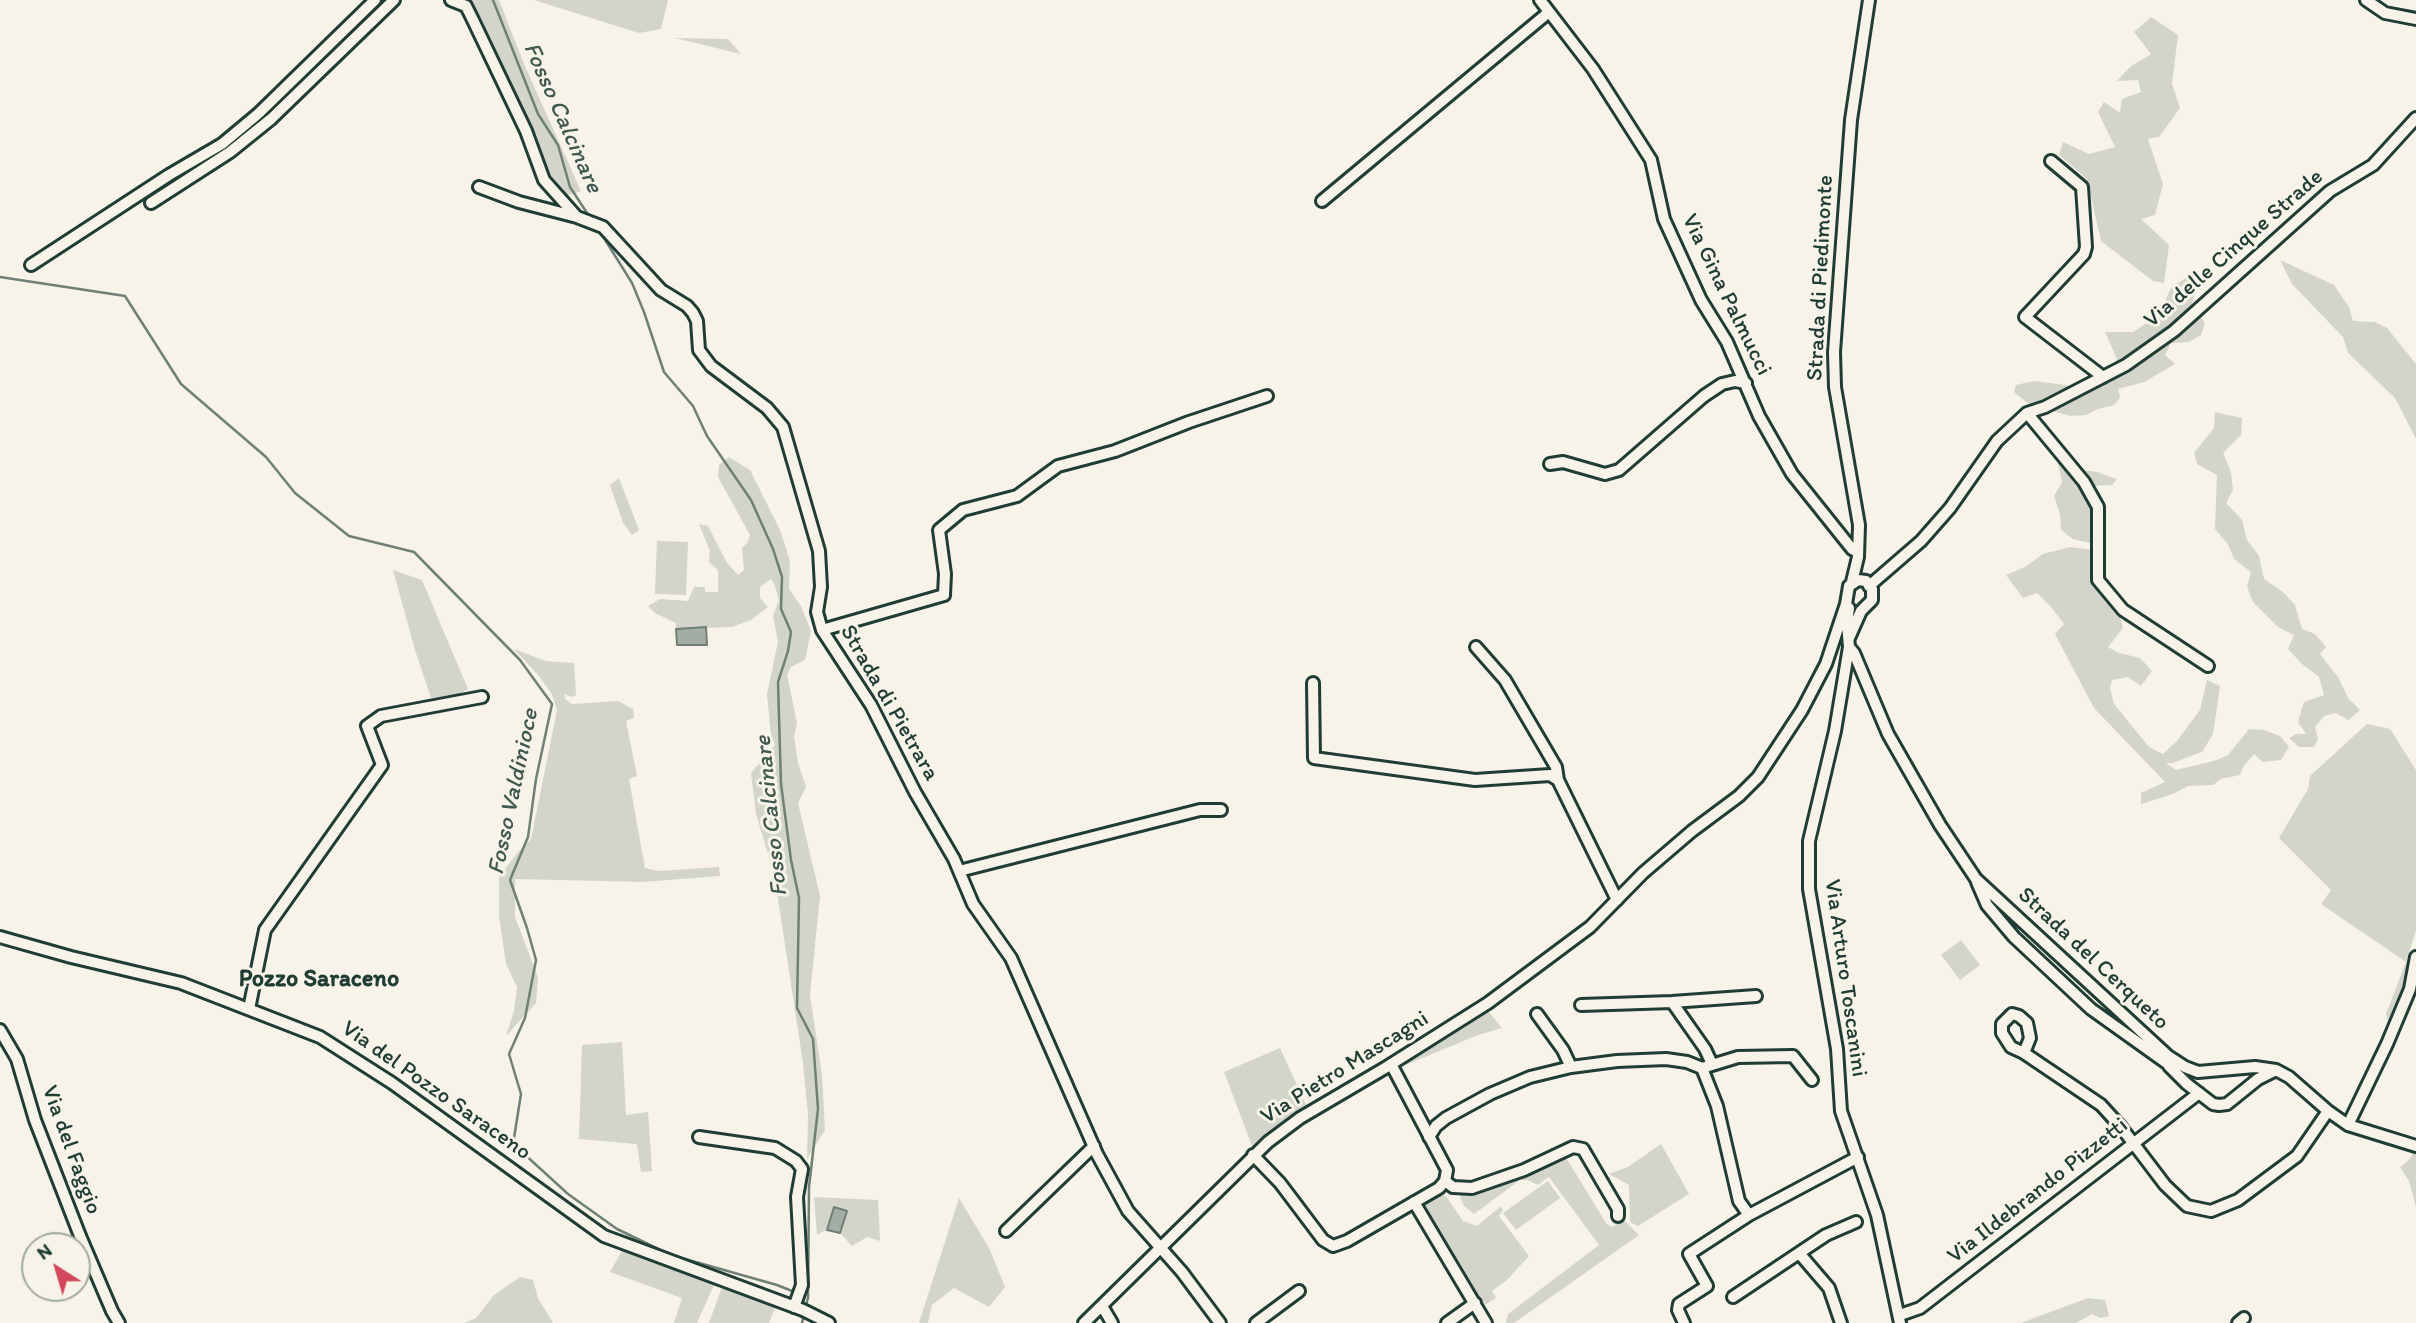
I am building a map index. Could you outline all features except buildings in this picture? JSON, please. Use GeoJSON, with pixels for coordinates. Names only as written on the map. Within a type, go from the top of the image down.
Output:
{"type":"FeatureCollection","features":[{"type":"Feature","properties":{"kind":"street"},"geometry":{"type":"LineString","coordinates":[[31,265],[169,175],[222,144],[258,114],[375,0]]}},
{"type":"Feature","properties":{"kind":"street"},"geometry":{"type":"LineString","coordinates":[[151,203],[230,152],[271,119],[394,0]]}},
{"type":"Feature","properties":{"kind":"street","name":"Strada di Pietrara"},"geometry":{"type":"LineString","coordinates":[[451,0],[466,6],[526,131],[544,180],[577,217]]}},
{"type":"Feature","properties":{"kind":"street","name":"Via Gina Palmucci"},"geometry":{"type":"LineString","coordinates":[[1540,0],[1593,69],[1651,160],[1664,219],[1701,300],[1727,342],[1759,416],[1792,474],[1858,555]]}},
{"type":"Feature","properties":{"kind":"street","name":"Strada di Piedimonte"},"geometry":{"type":"LineString","coordinates":[[1852,582],[1858,555],[1859,525],[1835,387],[1834,352],[1851,120],[1869,0]]}},
{"type":"Feature","properties":{"kind":"street"},"geometry":{"type":"LineString","coordinates":[[2366,0],[2395,17],[2416,19]]}},
{"type":"Feature","properties":{"kind":"street"},"geometry":{"type":"LineString","coordinates":[[1322,201],[1549,12]]}},
{"type":"Feature","properties":{"kind":"street","name":"Via delle Cinque Strade"},"geometry":{"type":"LineString","coordinates":[[1868,583],[1921,541],[1950,508],[1997,442],[2027,413],[2045,407],[2126,365],[2174,331],[2330,191],[2373,165],[2416,118]]}},
{"type":"Feature","properties":{"kind":"street"},"geometry":{"type":"LineString","coordinates":[[2051,161],[2082,187],[2086,247],[2084,254],[2025,317],[2103,377]]}},
{"type":"Feature","properties":{"kind":"street","name":"Strada di Pietrara"},"geometry":{"type":"LineString","coordinates":[[479,187],[519,202],[577,217],[603,228],[661,290],[687,306],[696,321],[699,350],[711,366],[767,408],[783,427],[819,551],[821,587],[817,612],[822,630],[871,705],[959,872],[973,904],[1012,958],[1094,1146],[1128,1211],[1182,1272],[1220,1323]]}},
{"type":"Feature","properties":{"kind":"street"},"geometry":{"type":"LineString","coordinates":[[1550,464],[1563,462],[1605,474],[1619,470],[1704,396],[1722,384],[1746,383]]}},
{"type":"Feature","properties":{"kind":"street"},"geometry":{"type":"LineString","coordinates":[[822,630],[944,595],[945,574],[940,530],[962,510],[1017,496],[1058,466],[1115,451],[1267,396]]}},
{"type":"Feature","properties":{"kind":"street"},"geometry":{"type":"LineString","coordinates":[[2027,413],[2084,482],[2098,507],[2098,580],[2123,610],[2208,666]]}},
{"type":"Feature","properties":{"kind":"street","name":"Strada di Piedimonte"},"geometry":{"type":"LineString","coordinates":[[1858,555],[1868,583]]}},
{"type":"Feature","properties":{"kind":"street"},"geometry":{"type":"LineString","coordinates":[[1858,580],[1868,583],[1872,600],[1860,614],[1848,606],[1847,590],[1852,582],[1858,580]]}},
{"type":"Feature","properties":{"kind":"street","name":"Via Arturo Toscanini"},"geometry":{"type":"LineString","coordinates":[[1848,606],[1849,642]]}},
{"type":"Feature","properties":{"kind":"street","name":"Via Pietro Mascagni"},"geometry":{"type":"LineString","coordinates":[[1084,1323],[1254,1155],[1300,1118],[1391,1065],[1488,1003],[1590,927],[1643,873],[1692,831],[1739,796],[1758,777],[1802,710],[1826,664],[1848,606]]}},
{"type":"Feature","properties":{"kind":"street","name":"Via Arturo Toscanini"},"geometry":{"type":"LineString","coordinates":[[1860,614],[1849,642],[1835,731],[1809,841],[1809,889],[1837,1049],[1841,1111],[1877,1215],[1900,1319]]}},
{"type":"Feature","properties":{"kind":"street","name":"Via Pietro Mascagni"},"geometry":{"type":"LineString","coordinates":[[1836,632],[1860,614]]}},
{"type":"Feature","properties":{"kind":"street","name":"Strada del Cerqueto"},"geometry":{"type":"LineString","coordinates":[[1849,642],[1888,734],[1940,825],[1976,879],[1987,905],[2014,937],[2091,1009],[2169,1066],[2213,1104],[2227,1104],[2258,1079],[2276,1070]]}},
{"type":"Feature","properties":{"kind":"street"},"geometry":{"type":"LineString","coordinates":[[1476,647],[1505,680],[1556,767],[1558,779],[1616,900]]}},
{"type":"Feature","properties":{"kind":"street"},"geometry":{"type":"LineString","coordinates":[[1313,684],[1314,758],[1475,780],[1550,775],[1558,779]]}},
{"type":"Feature","properties":{"kind":"street"},"geometry":{"type":"LineString","coordinates":[[249,1009],[265,930],[382,765],[367,726],[381,716],[482,697]]}},
{"type":"Feature","properties":{"kind":"street"},"geometry":{"type":"LineString","coordinates":[[959,872],[1200,810],[1222,810]]}},
{"type":"Feature","properties":{"kind":"street","name":"Strada del Cerqueto"},"geometry":{"type":"LineString","coordinates":[[1976,879],[2132,1025],[2185,1067],[2198,1072],[2255,1067],[2276,1070]]}},
{"type":"Feature","properties":{"kind":"street","name":"Via del Pozzo Saraceno"},"geometry":{"type":"LineString","coordinates":[[0,937],[181,983],[320,1037],[392,1083],[604,1236],[794,1307],[829,1323]]}},
{"type":"Feature","properties":{"kind":"street"},"geometry":{"type":"LineString","coordinates":[[2348,1125],[2410,989],[2416,957]]}},
{"type":"Feature","properties":{"kind":"street"},"geometry":{"type":"LineString","coordinates":[[1581,1005],[1756,996]]}},
{"type":"Feature","properties":{"kind":"street"},"geometry":{"type":"LineString","coordinates":[[1672,1002],[1705,1049],[1739,1201],[1749,1215]]}},
{"type":"Feature","properties":{"kind":"street"},"geometry":{"type":"LineString","coordinates":[[1537,1014],[1563,1050],[1571,1067]]}},
{"type":"Feature","properties":{"kind":"street","name":"Via del Faggio"},"geometry":{"type":"LineString","coordinates":[[0,1030],[17,1059],[35,1120],[86,1249],[119,1323]]}},
{"type":"Feature","properties":{"kind":"street"},"geometry":{"type":"LineString","coordinates":[[2024,1053],[2101,1105],[2165,1185],[2187,1206],[2211,1211],[2238,1200],[2297,1156],[2328,1111]]}},
{"type":"Feature","properties":{"kind":"street"},"geometry":{"type":"LineString","coordinates":[[1429,1137],[1436,1126],[1446,1118],[1490,1094],[1530,1077],[1617,1060],[1666,1059],[1707,1066],[1738,1057],[1793,1056],[1812,1080]]}},
{"type":"Feature","properties":{"kind":"street"},"geometry":{"type":"LineString","coordinates":[[1254,1155],[1280,1183],[1323,1240],[1333,1246],[1347,1241],[1439,1188],[1446,1181],[1447,1170],[1391,1065]]}},
{"type":"Feature","properties":{"kind":"street","name":"Strada del Cerqueto"},"geometry":{"type":"LineString","coordinates":[[2169,1066],[2185,1067]]}},
{"type":"Feature","properties":{"kind":"street"},"geometry":{"type":"LineString","coordinates":[[2276,1070],[2289,1077],[2348,1125],[2416,1146]]}},
{"type":"Feature","properties":{"kind":"street","name":"Via Ildebrando Pizzetti"},"geometry":{"type":"LineString","coordinates":[[1900,1319],[1920,1308],[2199,1093]]}},
{"type":"Feature","properties":{"kind":"street"},"geometry":{"type":"LineString","coordinates":[[699,1138],[775,1148],[796,1161],[802,1170],[797,1197],[802,1285],[794,1307]]}},
{"type":"Feature","properties":{"kind":"street"},"geometry":{"type":"LineString","coordinates":[[1006,1231],[1094,1146]]}},
{"type":"Feature","properties":{"kind":"street"},"geometry":{"type":"LineString","coordinates":[[1446,1181],[1453,1187],[1472,1188],[1524,1170],[1573,1147],[1583,1149],[1618,1209],[1618,1216]]}},
{"type":"Feature","properties":{"kind":"street"},"geometry":{"type":"LineString","coordinates":[[1684,1323],[1678,1310],[1679,1304],[1707,1286],[1689,1255],[1749,1215],[1858,1157]]}},
{"type":"Feature","properties":{"kind":"street"},"geometry":{"type":"LineString","coordinates":[[1414,1202],[1486,1323]]}},
{"type":"Feature","properties":{"kind":"street"},"geometry":{"type":"LineString","coordinates":[[1733,1297],[1826,1236],[1856,1222]]}},
{"type":"Feature","properties":{"kind":"street"},"geometry":{"type":"LineString","coordinates":[[1799,1253],[1829,1289],[1841,1323]]}},
{"type":"Feature","properties":{"kind":"street"},"geometry":{"type":"LineString","coordinates":[[1256,1323],[1299,1291]]}},
{"type":"Feature","properties":{"kind":"street"},"geometry":{"type":"LineString","coordinates":[[1447,1323],[1475,1303]]}},
{"type":"Feature","properties":{"kind":"street"},"geometry":{"type":"LineString","coordinates":[[1102,1306],[1112,1323]]}},
{"type":"Feature","properties":{"kind":"shaded area"},"geometry":{"type":"Polygon","coordinates":[[[471,0],[499,0],[524,64],[581,191],[563,197],[549,172],[471,0]]]}},
{"type":"Feature","properties":{"kind":"shaded area"},"geometry":{"type":"Polygon","coordinates":[[[534,0],[668,0],[661,29],[639,33],[534,0]]]}},
{"type":"Feature","properties":{"kind":"shaded area"},"geometry":{"type":"Polygon","coordinates":[[[2151,17],[2178,35],[2172,84],[2180,108],[2159,137],[2148,139],[2163,184],[2155,215],[2141,219],[2169,245],[2164,283],[2153,281],[2101,241],[2087,179],[2059,155],[2063,142],[2089,154],[2115,147],[2098,112],[2104,102],[2120,113],[2122,99],[2141,92],[2138,80],[2117,81],[2130,67],[2151,54],[2134,32],[2151,17]]]}},
{"type":"Feature","properties":{"kind":"shaded area"},"geometry":{"type":"Polygon","coordinates":[[[675,38],[728,39],[741,54],[675,38]]]}},
{"type":"Feature","properties":{"kind":"shaded area"},"geometry":{"type":"Polygon","coordinates":[[[2280,260],[2334,285],[2349,307],[2353,321],[2375,322],[2387,328],[2416,364],[2416,439],[2395,398],[2348,353],[2343,337],[2292,284],[2280,260]]]}},
{"type":"Feature","properties":{"kind":"shaded area"},"geometry":{"type":"Polygon","coordinates":[[[2190,275],[2196,285],[2192,304],[2205,323],[2201,335],[2189,342],[2171,343],[2165,355],[2175,364],[2144,382],[2118,389],[2120,398],[2114,405],[2086,415],[2071,416],[2030,405],[2014,392],[2016,385],[2034,381],[2096,389],[2114,379],[2117,359],[2105,332],[2133,332],[2158,316],[2171,288],[2190,275]]]}},
{"type":"Feature","properties":{"kind":"shaded area"},"geometry":{"type":"Polygon","coordinates":[[[2215,412],[2242,418],[2241,435],[2223,453],[2231,472],[2233,490],[2226,503],[2242,520],[2247,540],[2259,556],[2264,579],[2283,592],[2295,605],[2302,629],[2315,634],[2326,647],[2320,654],[2338,677],[2348,698],[2360,710],[2349,720],[2335,713],[2324,716],[2315,727],[2318,739],[2314,747],[2299,747],[2289,738],[2296,734],[2306,734],[2298,722],[2304,702],[2324,695],[2319,677],[2288,649],[2294,635],[2278,627],[2253,602],[2247,587],[2251,572],[2234,559],[2228,544],[2215,529],[2217,475],[2197,464],[2194,453],[2214,428],[2215,412]]]}},
{"type":"Feature","properties":{"kind":"shaded area"},"geometry":{"type":"Polygon","coordinates":[[[729,457],[750,470],[780,530],[790,561],[789,589],[801,606],[811,631],[805,660],[791,667],[787,675],[797,723],[794,737],[798,763],[806,787],[798,803],[820,896],[810,995],[822,1075],[825,1130],[807,1159],[808,1115],[803,1063],[774,873],[756,814],[751,773],[775,745],[771,736],[767,694],[778,642],[773,616],[779,600],[775,586],[771,579],[760,587],[760,598],[768,607],[751,620],[732,627],[676,629],[676,623],[655,613],[648,606],[660,599],[688,601],[694,587],[705,587],[705,592],[718,592],[718,570],[709,562],[710,551],[699,524],[708,526],[727,563],[738,575],[744,570],[742,548],[750,535],[718,477],[719,465],[729,457]]]}},
{"type":"Feature","properties":{"kind":"shaded area"},"geometry":{"type":"Polygon","coordinates":[[[2057,458],[2067,468],[2097,472],[2117,479],[2112,485],[2095,486],[2090,497],[2093,523],[2090,543],[2073,539],[2061,530],[2060,514],[2054,496],[2062,482],[2057,458]]]}},
{"type":"Feature","properties":{"kind":"shaded area"},"geometry":{"type":"Polygon","coordinates":[[[619,478],[639,530],[632,535],[623,523],[610,485],[619,478]]]}},
{"type":"Feature","properties":{"kind":"shaded area"},"geometry":{"type":"Polygon","coordinates":[[[657,541],[688,542],[686,595],[655,594],[657,541]]]}},
{"type":"Feature","properties":{"kind":"shaded area"},"geometry":{"type":"Polygon","coordinates":[[[2070,547],[2093,550],[2091,575],[2100,592],[2119,613],[2123,628],[2108,647],[2140,658],[2152,671],[2141,686],[2128,677],[2112,680],[2110,688],[2114,704],[2149,747],[2163,754],[2177,741],[2200,710],[2207,680],[2220,686],[2213,734],[2202,752],[2166,763],[2176,770],[2214,761],[2228,755],[2249,729],[2264,730],[2280,736],[2289,747],[2281,760],[2263,762],[2254,754],[2240,775],[2221,779],[2213,785],[2188,786],[2173,794],[2141,804],[2141,793],[2165,782],[2094,708],[2055,634],[2064,624],[2051,607],[2037,593],[2023,598],[2006,575],[2025,567],[2043,554],[2070,547]]]}},
{"type":"Feature","properties":{"kind":"shaded area"},"geometry":{"type":"Polygon","coordinates":[[[393,570],[422,580],[468,689],[460,694],[431,698],[393,570]]]}},
{"type":"Feature","properties":{"kind":"shaded area"},"geometry":{"type":"Polygon","coordinates":[[[706,627],[707,645],[677,645],[676,629],[706,627]]]}},
{"type":"Feature","properties":{"kind":"shaded area"},"geometry":{"type":"Polygon","coordinates":[[[514,649],[546,661],[574,663],[576,695],[572,697],[564,694],[565,699],[572,704],[618,701],[633,709],[634,718],[626,721],[637,776],[629,779],[645,868],[658,871],[719,867],[720,876],[642,882],[515,879],[515,917],[538,977],[536,1003],[506,1036],[514,1011],[517,987],[506,964],[499,916],[499,877],[531,839],[557,710],[552,694],[514,649]]]}},
{"type":"Feature","properties":{"kind":"shaded area"},"geometry":{"type":"Polygon","coordinates":[[[2367,724],[2390,729],[2416,770],[2416,930],[2406,962],[2321,904],[2331,890],[2279,838],[2308,789],[2310,776],[2367,724]]]}},
{"type":"Feature","properties":{"kind":"shaded area"},"geometry":{"type":"Polygon","coordinates":[[[1961,940],[1980,965],[1960,980],[1941,955],[1961,940]]]}},
{"type":"Feature","properties":{"kind":"shaded area"},"geometry":{"type":"Polygon","coordinates":[[[2406,962],[2416,962],[2400,1024],[2389,1024],[2386,1014],[2406,962]]]}},
{"type":"Feature","properties":{"kind":"shaded area"},"geometry":{"type":"Polygon","coordinates":[[[1487,1010],[1502,1028],[1403,1066],[1401,1063],[1487,1010]]]}},
{"type":"Feature","properties":{"kind":"shaded area"},"geometry":{"type":"Polygon","coordinates":[[[622,1042],[626,1115],[648,1112],[652,1171],[641,1172],[637,1144],[579,1139],[582,1045],[622,1042]]]}},
{"type":"Feature","properties":{"kind":"shaded area"},"geometry":{"type":"Polygon","coordinates":[[[1280,1048],[1306,1105],[1252,1146],[1224,1072],[1280,1048]]]}},
{"type":"Feature","properties":{"kind":"shaded area"},"geometry":{"type":"Polygon","coordinates":[[[1661,1144],[1689,1194],[1638,1226],[1630,1222],[1629,1185],[1609,1174],[1628,1167],[1661,1144]]]}},
{"type":"Feature","properties":{"kind":"shaded area"},"geometry":{"type":"Polygon","coordinates":[[[2416,1148],[2416,1207],[2409,1181],[2400,1167],[2409,1160],[2416,1148]]]}},
{"type":"Feature","properties":{"kind":"shaded area"},"geometry":{"type":"Polygon","coordinates":[[[1565,1156],[1606,1223],[1612,1227],[1624,1220],[1639,1235],[1514,1323],[1506,1323],[1508,1314],[1599,1245],[1549,1177],[1538,1185],[1528,1180],[1520,1180],[1474,1214],[1464,1206],[1460,1196],[1565,1156]]]}},
{"type":"Feature","properties":{"kind":"shaded area"},"geometry":{"type":"Polygon","coordinates":[[[1548,1181],[1560,1198],[1516,1230],[1503,1213],[1548,1181]]]}},
{"type":"Feature","properties":{"kind":"shaded area"},"geometry":{"type":"Polygon","coordinates":[[[1435,1195],[1446,1196],[1463,1221],[1477,1226],[1501,1206],[1503,1210],[1499,1216],[1529,1256],[1507,1280],[1492,1291],[1496,1298],[1485,1305],[1422,1205],[1435,1195]]]}},
{"type":"Feature","properties":{"kind":"shaded area"},"geometry":{"type":"Polygon","coordinates":[[[814,1197],[878,1200],[880,1241],[867,1237],[852,1246],[840,1233],[847,1211],[833,1208],[827,1230],[817,1235],[814,1197]]]}},
{"type":"Feature","properties":{"kind":"shaded area"},"geometry":{"type":"Polygon","coordinates":[[[959,1198],[989,1248],[1005,1287],[989,1307],[954,1288],[932,1305],[928,1323],[919,1323],[959,1198]]]}},
{"type":"Feature","properties":{"kind":"shaded area"},"geometry":{"type":"Polygon","coordinates":[[[834,1207],[847,1211],[840,1233],[827,1230],[834,1207]]]}},
{"type":"Feature","properties":{"kind":"shaded area"},"geometry":{"type":"Polygon","coordinates":[[[623,1249],[709,1280],[714,1285],[697,1323],[674,1323],[682,1298],[610,1272],[623,1249]]]}},
{"type":"Feature","properties":{"kind":"shaded area"},"geometry":{"type":"Polygon","coordinates":[[[520,1277],[533,1280],[538,1298],[553,1323],[464,1323],[476,1318],[494,1295],[520,1277]]]}},
{"type":"Feature","properties":{"kind":"shaded area"},"geometry":{"type":"Polygon","coordinates":[[[723,1284],[775,1308],[769,1323],[709,1323],[723,1284]]]}},
{"type":"Feature","properties":{"kind":"shaded area"},"geometry":{"type":"Polygon","coordinates":[[[2088,1298],[2105,1300],[2109,1316],[2100,1318],[2092,1314],[2076,1323],[2021,1323],[2088,1298]]]}},
{"type":"Feature","properties":{"kind":"waterway","name":"Fosso Calcinare"},"geometry":{"type":"LineString","coordinates":[[493,0],[538,114],[558,145],[570,187],[591,219]]}},
{"type":"Feature","properties":{"kind":"waterway","name":"Fosso Calcinare"},"geometry":{"type":"LineString","coordinates":[[599,230],[632,283],[664,372],[693,406],[707,436],[751,500],[773,549],[782,577],[781,609],[791,632],[778,682],[781,784],[799,898],[797,1008],[813,1039],[818,1109],[809,1187],[808,1298],[805,1308]]}},
{"type":"Feature","properties":{"kind":"waterway","name":"Fosso Valdinioce"},"geometry":{"type":"LineString","coordinates":[[0,277],[125,296],[181,384],[266,457],[295,493],[349,536],[414,552],[520,660],[552,704],[536,779],[528,837],[510,880],[536,960],[525,1018],[509,1054],[521,1094],[514,1138],[522,1152],[568,1194],[617,1229],[671,1255],[797,1293]]}},
{"type":"Feature","properties":{"kind":"waterway","name":"Fosso Calcinare"},"geometry":{"type":"LineString","coordinates":[[802,1323],[804,1315]]}},
{"type":"Feature","properties":{"kind":"district","name":"Pozzo Saraceno"},"geometry":{"type":"Point","coordinates":[319,980]}}]}
